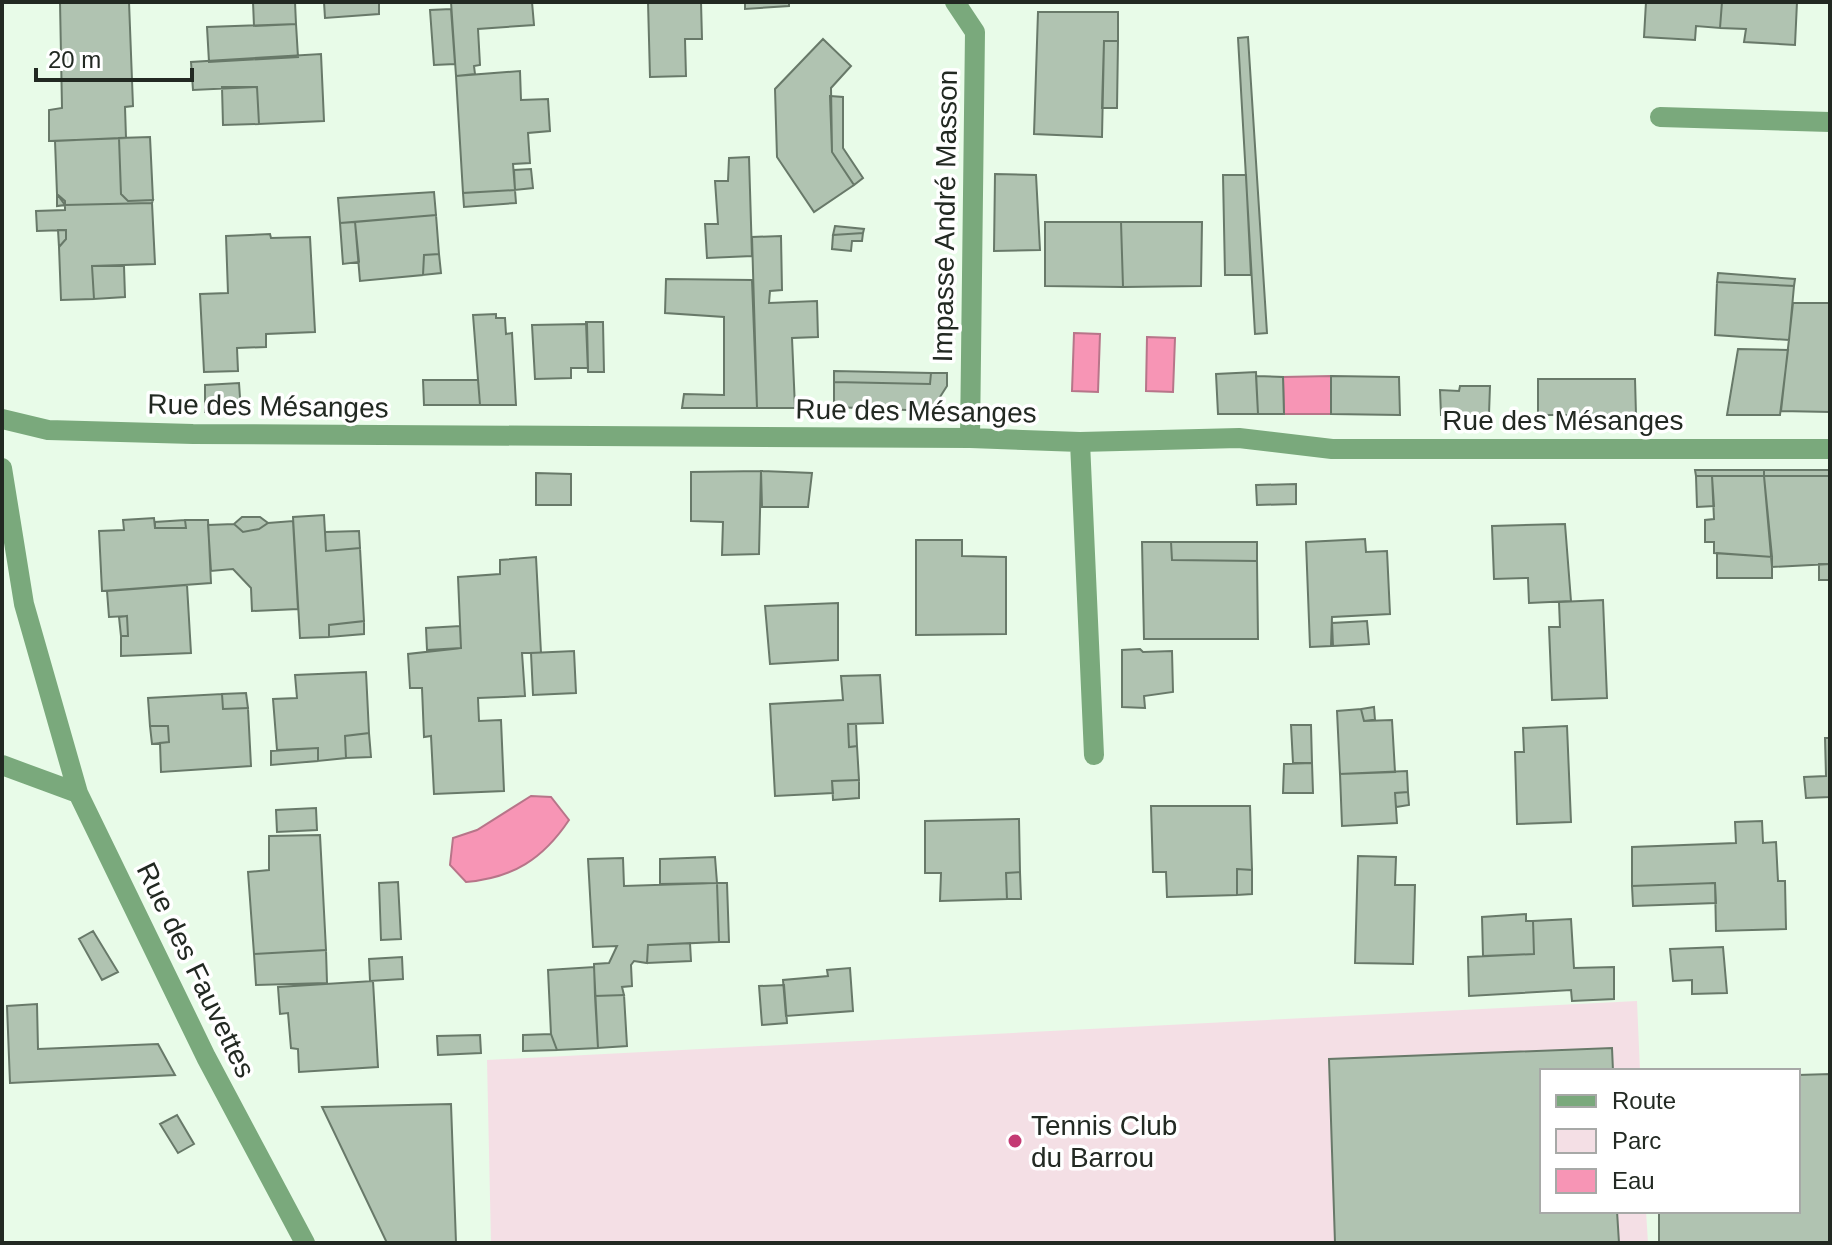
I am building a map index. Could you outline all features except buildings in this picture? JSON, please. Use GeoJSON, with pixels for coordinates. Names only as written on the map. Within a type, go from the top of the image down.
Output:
{"type":"FeatureCollection","features":[{"type":"Feature","properties":{"kind":"street","name":"Impasse André Masson"},"geometry":{"type":"LineString","coordinates":[[955,2],[975,32],[970,438]]}},
{"type":"Feature","properties":{"kind":"street"},"geometry":{"type":"LineString","coordinates":[[1660,117],[1830,122]]}},
{"type":"Feature","properties":{"kind":"street","name":"Rue des Mésanges"},"geometry":{"type":"LineString","coordinates":[[2,419],[48,430],[193,434],[970,438],[1080,442],[1239,438],[1332,449],[1830,449]]}},
{"type":"Feature","properties":{"kind":"street"},"geometry":{"type":"LineString","coordinates":[[1080,442],[1094,755]]}},
{"type":"Feature","properties":{"kind":"street","name":"Rue des Fauvettes"},"geometry":{"type":"LineString","coordinates":[[2,468],[24,604],[78,793],[206,1057],[305,1243]]}},
{"type":"Feature","properties":{"kind":"street"},"geometry":{"type":"LineString","coordinates":[[2,765],[78,793]]}},
{"type":"Feature","properties":{"kind":"green space","name":"Tennis Club du Barrou"},"geometry":{"type":"Polygon","coordinates":[[[1637,1001],[1640,1069],[1540,1069],[1540,1213],[1646,1213],[1648,1243],[491,1243],[487,1060],[1637,1001]]]}},
{"type":"Feature","properties":{"kind":"water"},"geometry":{"type":"Polygon","coordinates":[[[1074,333],[1100,334],[1098,392],[1072,391],[1074,333]]]}},
{"type":"Feature","properties":{"kind":"water"},"geometry":{"type":"Polygon","coordinates":[[[1147,337],[1175,338],[1173,392],[1146,391],[1147,337]]]}},
{"type":"Feature","properties":{"kind":"water"},"geometry":{"type":"Polygon","coordinates":[[[1331,376],[1331,414],[1284,414],[1283,377],[1331,376]]]}},
{"type":"Feature","properties":{"kind":"water"},"geometry":{"type":"Polygon","coordinates":[[[531,796],[551,797],[569,820],[559,834],[537,856],[512,871],[466,882],[450,865],[453,838],[477,830],[531,796]]]}},
{"type":"Feature","properties":{"kind":"place","name":"Tennis Club du Barrou"},"geometry":{"type":"Point","coordinates":[1015,1141]}}]}
